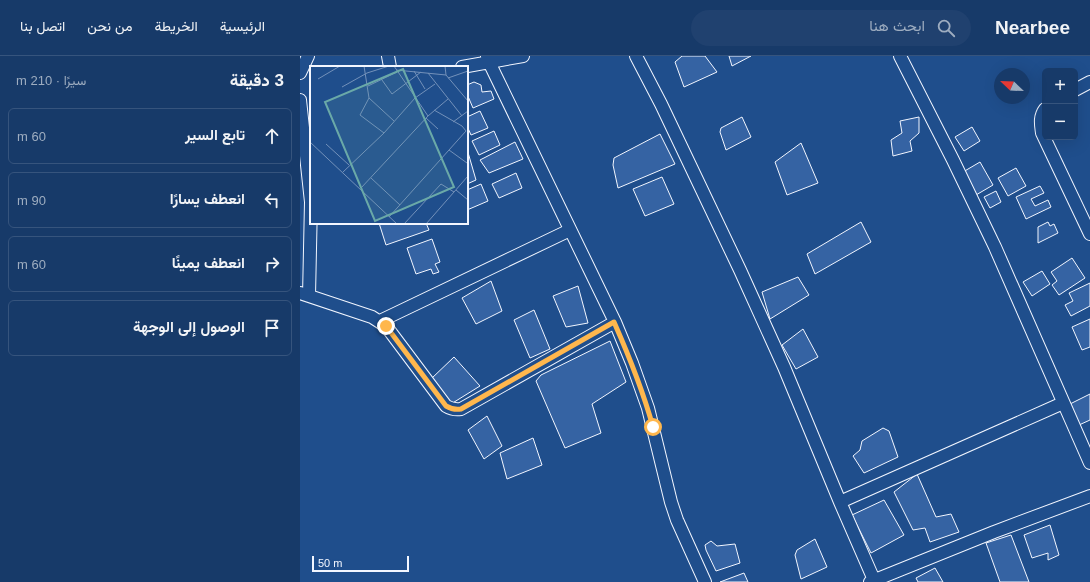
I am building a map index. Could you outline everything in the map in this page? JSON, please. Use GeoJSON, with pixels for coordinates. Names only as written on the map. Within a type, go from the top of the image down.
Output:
{"type":"FeatureCollection","features":[{"type":"Feature","properties":{"kind":"street"},"geometry":{"type":"LineString","coordinates":[[300,73],[308,56]]}},
{"type":"Feature","properties":{"kind":"street"},"geometry":{"type":"LineString","coordinates":[[388,56],[390,66]]}},
{"type":"Feature","properties":{"kind":"street"},"geometry":{"type":"LineString","coordinates":[[465,66],[488,59],[523,56]]}},
{"type":"Feature","properties":{"kind":"street"},"geometry":{"type":"LineString","coordinates":[[636,56],[661,104],[778,353],[872,581],[994,532],[1090,496]]}},
{"type":"Feature","properties":{"kind":"street"},"geometry":{"type":"LineString","coordinates":[[900,56],[995,247],[1090,463]]}},
{"type":"Feature","properties":{"kind":"street"},"geometry":{"type":"LineString","coordinates":[[488,59],[614,322],[632,363],[648,408],[671,502],[677,520],[705,582]]}},
{"type":"Feature","properties":{"kind":"street"},"geometry":{"type":"LineString","coordinates":[[1078,88],[1090,82]]}},
{"type":"Feature","properties":{"kind":"street"},"geometry":{"type":"LineString","coordinates":[[310,98],[300,100],[310,193]]}},
{"type":"Feature","properties":{"kind":"street"},"geometry":{"type":"LineString","coordinates":[[1042,113],[1040,122],[1042,133]]}},
{"type":"Feature","properties":{"kind":"street"},"geometry":{"type":"LineString","coordinates":[[1045,140],[1090,234]]}},
{"type":"Feature","properties":{"kind":"street"},"geometry":{"type":"LineString","coordinates":[[310,215],[304,295],[380,321],[386,326],[446,406],[451,409],[461,409],[614,322]]}},
{"type":"Feature","properties":{"kind":"street"},"geometry":{"type":"LineString","coordinates":[[380,321],[570,230]]}},
{"type":"Feature","properties":{"kind":"street"},"geometry":{"type":"LineString","coordinates":[[840,502],[1063,403]]}},
{"type":"Feature","properties":{"kind":"building"},"geometry":{"type":"Polygon","coordinates":[[[682,56],[705,56],[717,72],[684,87],[675,62],[682,56]]]}},
{"type":"Feature","properties":{"kind":"building"},"geometry":{"type":"Polygon","coordinates":[[[729,56],[751,56],[732,66],[729,56]]]}},
{"type":"Feature","properties":{"kind":"building"},"geometry":{"type":"Polygon","coordinates":[[[474,82],[481,85],[482,92],[491,91],[494,99],[473,108],[468,96],[468,85],[474,82]]]}},
{"type":"Feature","properties":{"kind":"building"},"geometry":{"type":"Polygon","coordinates":[[[480,111],[488,128],[471,135],[468,128],[468,117],[480,111]]]}},
{"type":"Feature","properties":{"kind":"building"},"geometry":{"type":"Polygon","coordinates":[[[742,117],[751,137],[726,150],[720,132],[721,128],[742,117]]]}},
{"type":"Feature","properties":{"kind":"building"},"geometry":{"type":"Polygon","coordinates":[[[919,117],[919,133],[910,141],[912,151],[893,156],[891,140],[902,133],[900,121],[919,117]]]}},
{"type":"Feature","properties":{"kind":"building"},"geometry":{"type":"Polygon","coordinates":[[[972,127],[980,141],[964,151],[955,137],[972,127]]]}},
{"type":"Feature","properties":{"kind":"building"},"geometry":{"type":"Polygon","coordinates":[[[494,131],[500,145],[479,155],[472,141],[494,131]]]}},
{"type":"Feature","properties":{"kind":"building"},"geometry":{"type":"Polygon","coordinates":[[[660,134],[675,164],[618,188],[613,165],[614,158],[660,134]]]}},
{"type":"Feature","properties":{"kind":"building"},"geometry":{"type":"Polygon","coordinates":[[[515,142],[523,159],[489,173],[480,160],[515,142]]]}},
{"type":"Feature","properties":{"kind":"building"},"geometry":{"type":"Polygon","coordinates":[[[801,143],[818,183],[787,195],[775,162],[801,143]]]}},
{"type":"Feature","properties":{"kind":"building"},"geometry":{"type":"Polygon","coordinates":[[[468,152],[476,180],[468,184],[468,152]]]}},
{"type":"Feature","properties":{"kind":"building"},"geometry":{"type":"Polygon","coordinates":[[[980,162],[993,185],[976,195],[963,172],[980,162]]]}},
{"type":"Feature","properties":{"kind":"building"},"geometry":{"type":"Polygon","coordinates":[[[1016,168],[1026,186],[1008,196],[998,178],[1016,168]]]}},
{"type":"Feature","properties":{"kind":"building"},"geometry":{"type":"Polygon","coordinates":[[[516,173],[522,188],[499,198],[492,184],[516,173]]]}},
{"type":"Feature","properties":{"kind":"building"},"geometry":{"type":"Polygon","coordinates":[[[662,177],[674,204],[645,216],[633,189],[662,177]]]}},
{"type":"Feature","properties":{"kind":"building"},"geometry":{"type":"Polygon","coordinates":[[[481,184],[488,201],[468,210],[468,190],[481,184]]]}},
{"type":"Feature","properties":{"kind":"building"},"geometry":{"type":"Polygon","coordinates":[[[1040,186],[1044,193],[1031,199],[1035,206],[1048,200],[1051,207],[1026,219],[1016,197],[1040,186]]]}},
{"type":"Feature","properties":{"kind":"building"},"geometry":{"type":"Polygon","coordinates":[[[996,191],[1001,202],[990,208],[984,197],[996,191]]]}},
{"type":"Feature","properties":{"kind":"building"},"geometry":{"type":"Polygon","coordinates":[[[861,222],[871,242],[815,274],[807,254],[861,222]]]}},
{"type":"Feature","properties":{"kind":"building"},"geometry":{"type":"Polygon","coordinates":[[[1048,222],[1050,226],[1054,224],[1058,233],[1038,243],[1038,227],[1048,222]]]}},
{"type":"Feature","properties":{"kind":"building"},"geometry":{"type":"Polygon","coordinates":[[[379,224],[426,224],[429,230],[386,245],[379,224]]]}},
{"type":"Feature","properties":{"kind":"building"},"geometry":{"type":"Polygon","coordinates":[[[432,239],[440,262],[435,264],[439,272],[433,274],[431,269],[416,274],[407,248],[432,239]]]}},
{"type":"Feature","properties":{"kind":"building"},"geometry":{"type":"Polygon","coordinates":[[[1072,258],[1085,278],[1059,295],[1052,285],[1057,281],[1051,272],[1072,258]]]}},
{"type":"Feature","properties":{"kind":"building"},"geometry":{"type":"Polygon","coordinates":[[[1042,271],[1050,284],[1032,296],[1023,282],[1042,271]]]}},
{"type":"Feature","properties":{"kind":"building"},"geometry":{"type":"Polygon","coordinates":[[[798,277],[809,295],[770,319],[762,292],[798,277]]]}},
{"type":"Feature","properties":{"kind":"building"},"geometry":{"type":"Polygon","coordinates":[[[491,281],[502,311],[476,324],[462,298],[491,281]]]}},
{"type":"Feature","properties":{"kind":"building"},"geometry":{"type":"Polygon","coordinates":[[[1090,283],[1090,306],[1071,316],[1065,305],[1073,301],[1069,293],[1090,283]]]}},
{"type":"Feature","properties":{"kind":"building"},"geometry":{"type":"Polygon","coordinates":[[[578,286],[588,323],[566,327],[553,296],[578,286]]]}},
{"type":"Feature","properties":{"kind":"building"},"geometry":{"type":"Polygon","coordinates":[[[534,310],[550,349],[530,358],[514,320],[534,310]]]}},
{"type":"Feature","properties":{"kind":"building"},"geometry":{"type":"Polygon","coordinates":[[[1090,319],[1090,347],[1082,350],[1072,327],[1090,319]]]}},
{"type":"Feature","properties":{"kind":"building"},"geometry":{"type":"Polygon","coordinates":[[[803,329],[818,357],[796,369],[782,345],[803,329]]]}},
{"type":"Feature","properties":{"kind":"building"},"geometry":{"type":"Polygon","coordinates":[[[610,341],[626,382],[592,404],[601,433],[565,448],[536,381],[541,375],[610,341]]]}},
{"type":"Feature","properties":{"kind":"building"},"geometry":{"type":"Polygon","coordinates":[[[454,357],[480,386],[451,404],[431,379],[454,357]]]}},
{"type":"Feature","properties":{"kind":"building"},"geometry":{"type":"Polygon","coordinates":[[[1090,394],[1090,420],[1079,425],[1068,405],[1090,394]]]}},
{"type":"Feature","properties":{"kind":"building"},"geometry":{"type":"Polygon","coordinates":[[[487,416],[502,446],[484,459],[468,430],[487,416]]]}},
{"type":"Feature","properties":{"kind":"building"},"geometry":{"type":"Polygon","coordinates":[[[883,428],[889,431],[898,457],[864,473],[853,456],[860,450],[862,441],[883,428]]]}},
{"type":"Feature","properties":{"kind":"building"},"geometry":{"type":"Polygon","coordinates":[[[533,438],[542,465],[507,479],[500,453],[533,438]]]}},
{"type":"Feature","properties":{"kind":"building"},"geometry":{"type":"Polygon","coordinates":[[[917,474],[936,517],[951,514],[959,532],[930,542],[925,528],[913,530],[894,492],[917,474]]]}},
{"type":"Feature","properties":{"kind":"building"},"geometry":{"type":"Polygon","coordinates":[[[884,500],[904,535],[871,553],[852,515],[884,500]]]}},
{"type":"Feature","properties":{"kind":"building"},"geometry":{"type":"Polygon","coordinates":[[[1050,525],[1059,555],[1048,560],[1048,553],[1032,558],[1024,535],[1050,525]]]}},
{"type":"Feature","properties":{"kind":"building"},"geometry":{"type":"Polygon","coordinates":[[[1011,535],[1029,582],[1000,582],[986,543],[1011,535]]]}},
{"type":"Feature","properties":{"kind":"building"},"geometry":{"type":"Polygon","coordinates":[[[815,539],[827,567],[801,579],[795,555],[797,550],[815,539]]]}},
{"type":"Feature","properties":{"kind":"building"},"geometry":{"type":"Polygon","coordinates":[[[711,541],[717,546],[735,544],[740,563],[716,571],[705,545],[711,541]]]}},
{"type":"Feature","properties":{"kind":"building"},"geometry":{"type":"Polygon","coordinates":[[[935,568],[943,582],[918,582],[916,578],[935,568]]]}},
{"type":"Feature","properties":{"kind":"building"},"geometry":{"type":"Polygon","coordinates":[[[744,573],[748,582],[720,582],[744,573]]]}},
{"type":"Feature","properties":{"kind":"route"},"geometry":{"type":"LineString","coordinates":[[386,326],[446,406],[456,410],[461,409],[614,322],[632,363],[653,427]]}}]}
